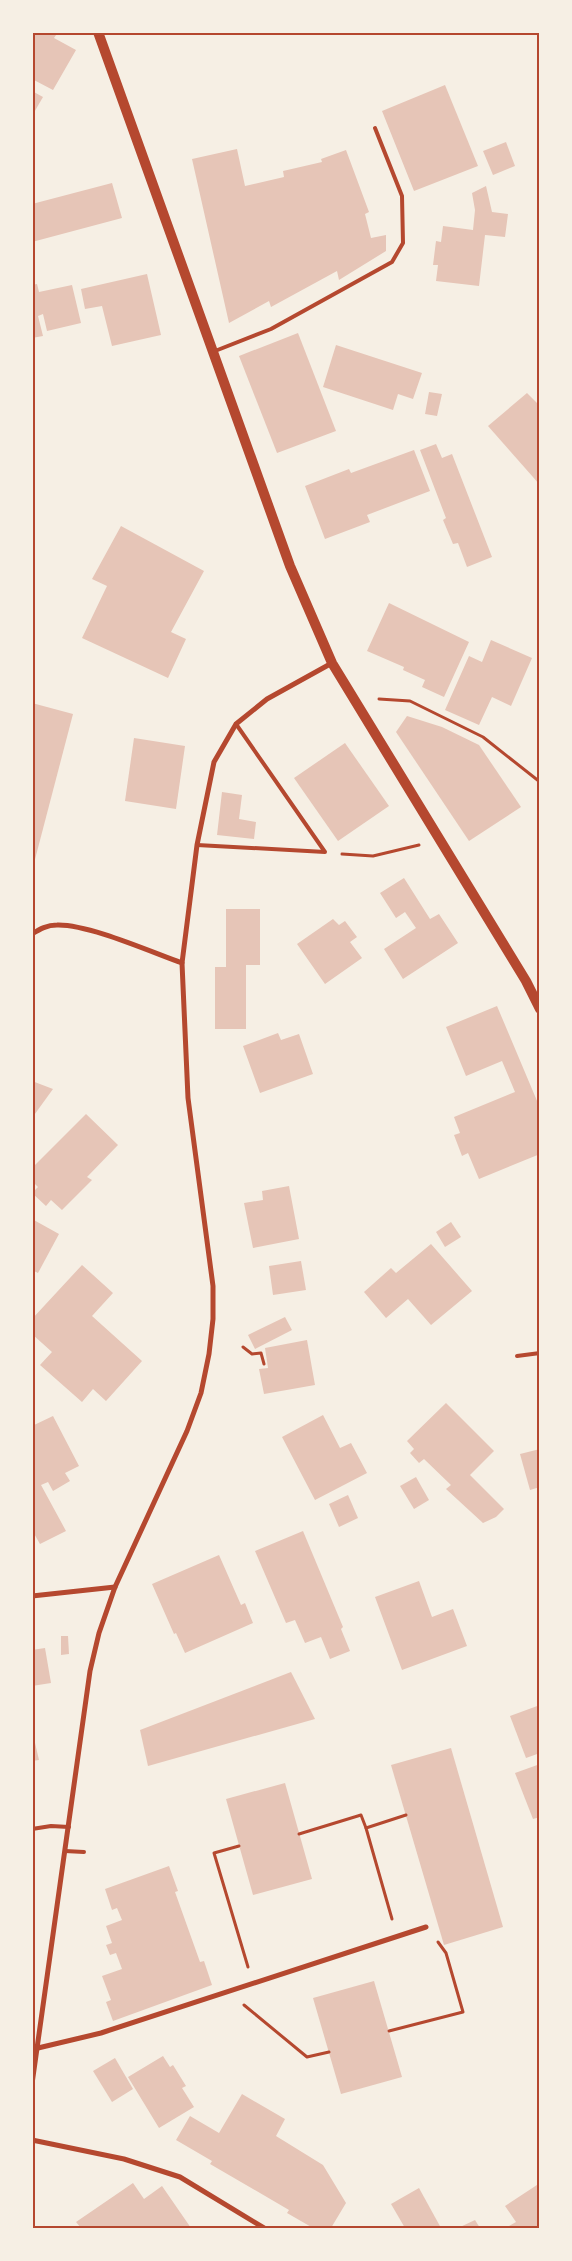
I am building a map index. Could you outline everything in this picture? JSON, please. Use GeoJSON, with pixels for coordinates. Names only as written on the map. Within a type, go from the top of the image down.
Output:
{"type":"FeatureCollection","features":[{"type":"Feature","properties":{"kind":"main road"},"geometry":{"type":"LineString","coordinates":[[98,32],[290,566],[332,663],[526,981],[540,1009]]}},
{"type":"Feature","properties":{"kind":"street"},"geometry":{"type":"LineString","coordinates":[[32,2084],[90,1671],[99,1633],[115,1587],[187,1431],[201,1393],[213,1319],[214,1286],[188,1098],[182,963],[197,845],[214,762],[236,724],[267,699],[332,663]]}},
{"type":"Feature","properties":{"kind":"street"},"geometry":{"type":"LineString","coordinates":[[32,934],[44,927],[57,924],[79,927],[182,963]]}},
{"type":"Feature","properties":{"kind":"street"},"geometry":{"type":"LineString","coordinates":[[32,1596],[115,1587]]}},
{"type":"Feature","properties":{"kind":"street"},"geometry":{"type":"LineString","coordinates":[[38,2048],[101,2033],[426,1927]]}},
{"type":"Feature","properties":{"kind":"street"},"geometry":{"type":"LineString","coordinates":[[32,2140],[124,2158],[180,2177],[264,2228]]}},
{"type":"Feature","properties":{"kind":"lane"},"geometry":{"type":"LineString","coordinates":[[212,352],[271,329],[392,262],[403,243],[402,196],[375,128]]}},
{"type":"Feature","properties":{"kind":"lane"},"geometry":{"type":"LineString","coordinates":[[236,724],[324,852]]}},
{"type":"Feature","properties":{"kind":"lane"},"geometry":{"type":"LineString","coordinates":[[197,845],[324,852]]}},
{"type":"Feature","properties":{"kind":"lane"},"geometry":{"type":"LineString","coordinates":[[517,1356],[540,1352]]}},
{"type":"Feature","properties":{"kind":"lane"},"geometry":{"type":"LineString","coordinates":[[32,1829],[50,1826],[69,1827]]}},
{"type":"Feature","properties":{"kind":"lane"},"geometry":{"type":"LineString","coordinates":[[65,1851],[84,1852]]}},
{"type":"Feature","properties":{"kind":"path"},"geometry":{"type":"LineString","coordinates":[[351,697],[410,701],[483,737],[540,782]]}},
{"type":"Feature","properties":{"kind":"path"},"geometry":{"type":"LineString","coordinates":[[324,852],[373,856],[439,840]]}},
{"type":"Feature","properties":{"kind":"path"},"geometry":{"type":"LineString","coordinates":[[243,1347],[252,1354],[261,1353],[264,1364]]}},
{"type":"Feature","properties":{"kind":"path"},"geometry":{"type":"LineString","coordinates":[[299,1834],[361,1815],[398,1937]]}},
{"type":"Feature","properties":{"kind":"path"},"geometry":{"type":"LineString","coordinates":[[366,1828],[406,1815]]}},
{"type":"Feature","properties":{"kind":"path"},"geometry":{"type":"LineString","coordinates":[[239,1846],[214,1853],[253,1984]]}},
{"type":"Feature","properties":{"kind":"path"},"geometry":{"type":"LineString","coordinates":[[389,2031],[463,2012],[446,1953],[426,1927]]}},
{"type":"Feature","properties":{"kind":"path"},"geometry":{"type":"LineString","coordinates":[[228,1992],[307,2058],[329,2052]]}},
{"type":"Feature","properties":{"kind":"building"},"geometry":{"type":"Polygon","coordinates":[[[32,32],[58,32],[54,38],[76,50],[53,90],[32,79],[32,32]]]}},
{"type":"Feature","properties":{"kind":"building"},"geometry":{"type":"Polygon","coordinates":[[[445,85],[478,166],[414,191],[382,111],[445,85]]]}},
{"type":"Feature","properties":{"kind":"building"},"geometry":{"type":"Polygon","coordinates":[[[32,91],[43,97],[32,116],[32,91]]]}},
{"type":"Feature","properties":{"kind":"building"},"geometry":{"type":"Polygon","coordinates":[[[506,142],[515,166],[493,175],[483,151],[506,142]]]}},
{"type":"Feature","properties":{"kind":"building"},"geometry":{"type":"Polygon","coordinates":[[[237,149],[245,186],[284,177],[283,171],[322,162],[321,159],[346,150],[369,212],[365,214],[371,238],[386,235],[386,251],[339,280],[337,271],[271,307],[269,301],[229,323],[192,159],[237,149]]]}},
{"type":"Feature","properties":{"kind":"building"},"geometry":{"type":"Polygon","coordinates":[[[112,183],[122,218],[32,242],[32,204],[112,183]]]}},
{"type":"Feature","properties":{"kind":"building"},"geometry":{"type":"Polygon","coordinates":[[[486,186],[492,212],[508,214],[505,237],[485,235],[479,286],[436,281],[438,265],[433,265],[436,241],[441,242],[443,226],[473,230],[475,210],[472,193],[486,186]]]}},
{"type":"Feature","properties":{"kind":"building"},"geometry":{"type":"Polygon","coordinates":[[[147,274],[161,335],[112,346],[102,306],[85,309],[81,289],[147,274]]]}},
{"type":"Feature","properties":{"kind":"building"},"geometry":{"type":"Polygon","coordinates":[[[37,284],[39,292],[72,285],[81,323],[47,331],[43,314],[38,316],[43,336],[32,338],[32,285],[37,284]]]}},
{"type":"Feature","properties":{"kind":"building"},"geometry":{"type":"Polygon","coordinates":[[[298,333],[336,431],[277,453],[239,356],[298,333]]]}},
{"type":"Feature","properties":{"kind":"building"},"geometry":{"type":"Polygon","coordinates":[[[336,345],[422,373],[413,399],[398,394],[393,410],[323,387],[336,345]]]}},
{"type":"Feature","properties":{"kind":"building"},"geometry":{"type":"Polygon","coordinates":[[[429,392],[442,394],[437,416],[425,414],[429,392]]]}},
{"type":"Feature","properties":{"kind":"building"},"geometry":{"type":"Polygon","coordinates":[[[527,393],[540,406],[540,485],[488,426],[527,393]]]}},
{"type":"Feature","properties":{"kind":"building"},"geometry":{"type":"Polygon","coordinates":[[[436,444],[442,458],[452,454],[492,557],[467,567],[458,543],[453,544],[443,520],[446,518],[420,450],[436,444]]]}},
{"type":"Feature","properties":{"kind":"building"},"geometry":{"type":"Polygon","coordinates":[[[414,450],[430,491],[367,515],[370,522],[325,539],[305,486],[349,469],[351,473],[414,450]]]}},
{"type":"Feature","properties":{"kind":"building"},"geometry":{"type":"Polygon","coordinates":[[[121,526],[204,571],[171,632],[186,639],[168,678],[82,638],[107,586],[92,579],[121,526]]]}},
{"type":"Feature","properties":{"kind":"building"},"geometry":{"type":"Polygon","coordinates":[[[389,603],[469,642],[444,697],[422,687],[425,680],[403,670],[404,667],[367,651],[389,603]]]}},
{"type":"Feature","properties":{"kind":"building"},"geometry":{"type":"Polygon","coordinates":[[[491,640],[532,658],[511,706],[492,697],[479,725],[445,710],[469,656],[482,662],[491,640]]]}},
{"type":"Feature","properties":{"kind":"building"},"geometry":{"type":"Polygon","coordinates":[[[32,703],[73,714],[33,867],[32,867],[32,703]]]}},
{"type":"Feature","properties":{"kind":"building"},"geometry":{"type":"Polygon","coordinates":[[[407,716],[442,727],[479,745],[521,807],[469,841],[396,732],[407,716]]]}},
{"type":"Feature","properties":{"kind":"building"},"geometry":{"type":"Polygon","coordinates":[[[134,738],[185,746],[176,809],[125,801],[134,738]]]}},
{"type":"Feature","properties":{"kind":"building"},"geometry":{"type":"Polygon","coordinates":[[[345,743],[389,806],[338,841],[294,778],[345,743]]]}},
{"type":"Feature","properties":{"kind":"building"},"geometry":{"type":"Polygon","coordinates":[[[222,792],[242,795],[239,819],[256,822],[254,839],[217,835],[222,792]]]}},
{"type":"Feature","properties":{"kind":"building"},"geometry":{"type":"Polygon","coordinates":[[[404,878],[430,919],[439,914],[458,943],[403,979],[384,949],[416,928],[405,912],[396,918],[380,893],[404,878]]]}},
{"type":"Feature","properties":{"kind":"building"},"geometry":{"type":"Polygon","coordinates":[[[226,909],[260,909],[260,965],[246,965],[246,1029],[215,1029],[215,967],[226,967],[226,909]]]}},
{"type":"Feature","properties":{"kind":"building"},"geometry":{"type":"Polygon","coordinates":[[[333,919],[339,925],[345,921],[357,937],[350,942],[362,958],[325,984],[297,944],[333,919]]]}},
{"type":"Feature","properties":{"kind":"building"},"geometry":{"type":"Polygon","coordinates":[[[497,1006],[540,1108],[540,1154],[479,1179],[468,1153],[462,1156],[454,1135],[460,1133],[454,1117],[515,1092],[502,1061],[466,1076],[446,1027],[497,1006]]]}},
{"type":"Feature","properties":{"kind":"building"},"geometry":{"type":"Polygon","coordinates":[[[278,1033],[281,1040],[299,1034],[313,1074],[260,1093],[243,1046],[278,1033]]]}},
{"type":"Feature","properties":{"kind":"building"},"geometry":{"type":"Polygon","coordinates":[[[32,1081],[53,1089],[32,1118],[32,1081]]]}},
{"type":"Feature","properties":{"kind":"building"},"geometry":{"type":"Polygon","coordinates":[[[86,1114],[118,1145],[87,1177],[92,1180],[62,1210],[51,1200],[46,1206],[32,1193],[38,1187],[32,1181],[32,1168],[86,1114]]]}},
{"type":"Feature","properties":{"kind":"building"},"geometry":{"type":"Polygon","coordinates":[[[289,1186],[299,1239],[253,1248],[244,1203],[263,1200],[262,1191],[289,1186]]]}},
{"type":"Feature","properties":{"kind":"building"},"geometry":{"type":"Polygon","coordinates":[[[32,1219],[59,1234],[38,1273],[32,1270],[32,1219]]]}},
{"type":"Feature","properties":{"kind":"building"},"geometry":{"type":"Polygon","coordinates":[[[451,1222],[461,1237],[445,1247],[436,1232],[451,1222]]]}},
{"type":"Feature","properties":{"kind":"building"},"geometry":{"type":"Polygon","coordinates":[[[431,1244],[472,1291],[431,1325],[408,1299],[386,1318],[364,1292],[391,1268],[396,1273],[431,1244]]]}},
{"type":"Feature","properties":{"kind":"building"},"geometry":{"type":"Polygon","coordinates":[[[301,1261],[306,1290],[273,1295],[269,1266],[301,1261]]]}},
{"type":"Feature","properties":{"kind":"building"},"geometry":{"type":"Polygon","coordinates":[[[82,1265],[113,1293],[92,1316],[142,1361],[106,1401],[93,1389],[82,1402],[40,1365],[52,1352],[32,1334],[32,1319],[82,1265]]]}},
{"type":"Feature","properties":{"kind":"building"},"geometry":{"type":"Polygon","coordinates":[[[285,1317],[292,1330],[255,1349],[248,1335],[285,1317]]]}},
{"type":"Feature","properties":{"kind":"building"},"geometry":{"type":"Polygon","coordinates":[[[307,1340],[315,1385],[264,1394],[259,1369],[268,1368],[265,1348],[307,1340]]]}},
{"type":"Feature","properties":{"kind":"building"},"geometry":{"type":"Polygon","coordinates":[[[446,1403],[494,1451],[470,1475],[504,1509],[496,1517],[483,1523],[446,1489],[451,1485],[424,1459],[419,1463],[410,1453],[414,1449],[407,1441],[446,1403]]]}},
{"type":"Feature","properties":{"kind":"building"},"geometry":{"type":"Polygon","coordinates":[[[323,1415],[340,1448],[351,1443],[367,1473],[315,1500],[282,1437],[323,1415]]]}},
{"type":"Feature","properties":{"kind":"building"},"geometry":{"type":"Polygon","coordinates":[[[53,1416],[79,1466],[65,1473],[70,1481],[53,1491],[48,1482],[41,1485],[66,1531],[40,1544],[32,1530],[32,1426],[53,1416]]]}},
{"type":"Feature","properties":{"kind":"building"},"geometry":{"type":"Polygon","coordinates":[[[540,1449],[540,1487],[530,1490],[520,1454],[540,1449]]]}},
{"type":"Feature","properties":{"kind":"building"},"geometry":{"type":"Polygon","coordinates":[[[416,1477],[429,1500],[414,1509],[400,1486],[416,1477]]]}},
{"type":"Feature","properties":{"kind":"building"},"geometry":{"type":"Polygon","coordinates":[[[348,1495],[358,1518],[339,1527],[329,1504],[348,1495]]]}},
{"type":"Feature","properties":{"kind":"building"},"geometry":{"type":"Polygon","coordinates":[[[303,1531],[343,1627],[341,1629],[350,1651],[330,1659],[321,1637],[305,1643],[295,1620],[286,1623],[255,1551],[303,1531]]]}},
{"type":"Feature","properties":{"kind":"building"},"geometry":{"type":"Polygon","coordinates":[[[219,1555],[241,1605],[245,1603],[253,1623],[185,1653],[176,1633],[174,1634],[152,1584],[219,1555]]]}},
{"type":"Feature","properties":{"kind":"building"},"geometry":{"type":"Polygon","coordinates":[[[419,1581],[432,1617],[453,1609],[467,1646],[402,1670],[375,1597],[419,1581]]]}},
{"type":"Feature","properties":{"kind":"building"},"geometry":{"type":"Polygon","coordinates":[[[61,1636],[68,1636],[69,1654],[61,1655],[61,1636]]]}},
{"type":"Feature","properties":{"kind":"building"},"geometry":{"type":"Polygon","coordinates":[[[45,1648],[51,1683],[32,1686],[32,1650],[45,1648]]]}},
{"type":"Feature","properties":{"kind":"building"},"geometry":{"type":"Polygon","coordinates":[[[291,1672],[315,1719],[148,1766],[140,1730],[291,1672]]]}},
{"type":"Feature","properties":{"kind":"building"},"geometry":{"type":"Polygon","coordinates":[[[540,1705],[540,1753],[526,1758],[510,1716],[540,1705]]]}},
{"type":"Feature","properties":{"kind":"building"},"geometry":{"type":"Polygon","coordinates":[[[32,1730],[39,1760],[32,1761],[32,1730]]]}},
{"type":"Feature","properties":{"kind":"building"},"geometry":{"type":"Polygon","coordinates":[[[451,1748],[503,1927],[444,1945],[391,1765],[451,1748]]]}},
{"type":"Feature","properties":{"kind":"building"},"geometry":{"type":"Polygon","coordinates":[[[540,1764],[540,1817],[533,1819],[515,1773],[540,1764]]]}},
{"type":"Feature","properties":{"kind":"building"},"geometry":{"type":"Polygon","coordinates":[[[285,1783],[312,1879],[253,1895],[226,1799],[285,1783]]]}},
{"type":"Feature","properties":{"kind":"building"},"geometry":{"type":"Polygon","coordinates":[[[169,1866],[178,1891],[175,1892],[200,1962],[204,1961],[212,1985],[113,2021],[106,2002],[111,2000],[102,1976],[122,1969],[116,1953],[110,1955],[106,1945],[112,1943],[106,1926],[122,1920],[117,1908],[112,1910],[105,1889],[169,1866]]]}},
{"type":"Feature","properties":{"kind":"building"},"geometry":{"type":"Polygon","coordinates":[[[374,1981],[402,2077],[341,2094],[313,1998],[374,1981]]]}},
{"type":"Feature","properties":{"kind":"building"},"geometry":{"type":"Polygon","coordinates":[[[163,2056],[170,2067],[173,2065],[186,2086],[182,2088],[194,2107],[159,2128],[128,2077],[163,2056]]]}},
{"type":"Feature","properties":{"kind":"building"},"geometry":{"type":"Polygon","coordinates":[[[115,2058],[133,2089],[112,2102],[93,2071],[115,2058]]]}},
{"type":"Feature","properties":{"kind":"building"},"geometry":{"type":"Polygon","coordinates":[[[242,2094],[285,2119],[276,2136],[323,2165],[346,2203],[331,2228],[313,2228],[287,2213],[289,2210],[210,2164],[212,2161],[176,2140],[190,2116],[219,2133],[242,2094]]]}},
{"type":"Feature","properties":{"kind":"building"},"geometry":{"type":"Polygon","coordinates":[[[133,2183],[144,2199],[162,2186],[191,2228],[81,2228],[76,2222],[133,2183]]]}},
{"type":"Feature","properties":{"kind":"building"},"geometry":{"type":"Polygon","coordinates":[[[540,2183],[540,2228],[511,2228],[509,2226],[516,2222],[505,2206],[540,2183]]]}},
{"type":"Feature","properties":{"kind":"building"},"geometry":{"type":"Polygon","coordinates":[[[419,2188],[441,2228],[405,2228],[391,2204],[419,2188]]]}},
{"type":"Feature","properties":{"kind":"building"},"geometry":{"type":"Polygon","coordinates":[[[475,2220],[480,2228],[458,2228],[475,2220]]]}}]}
